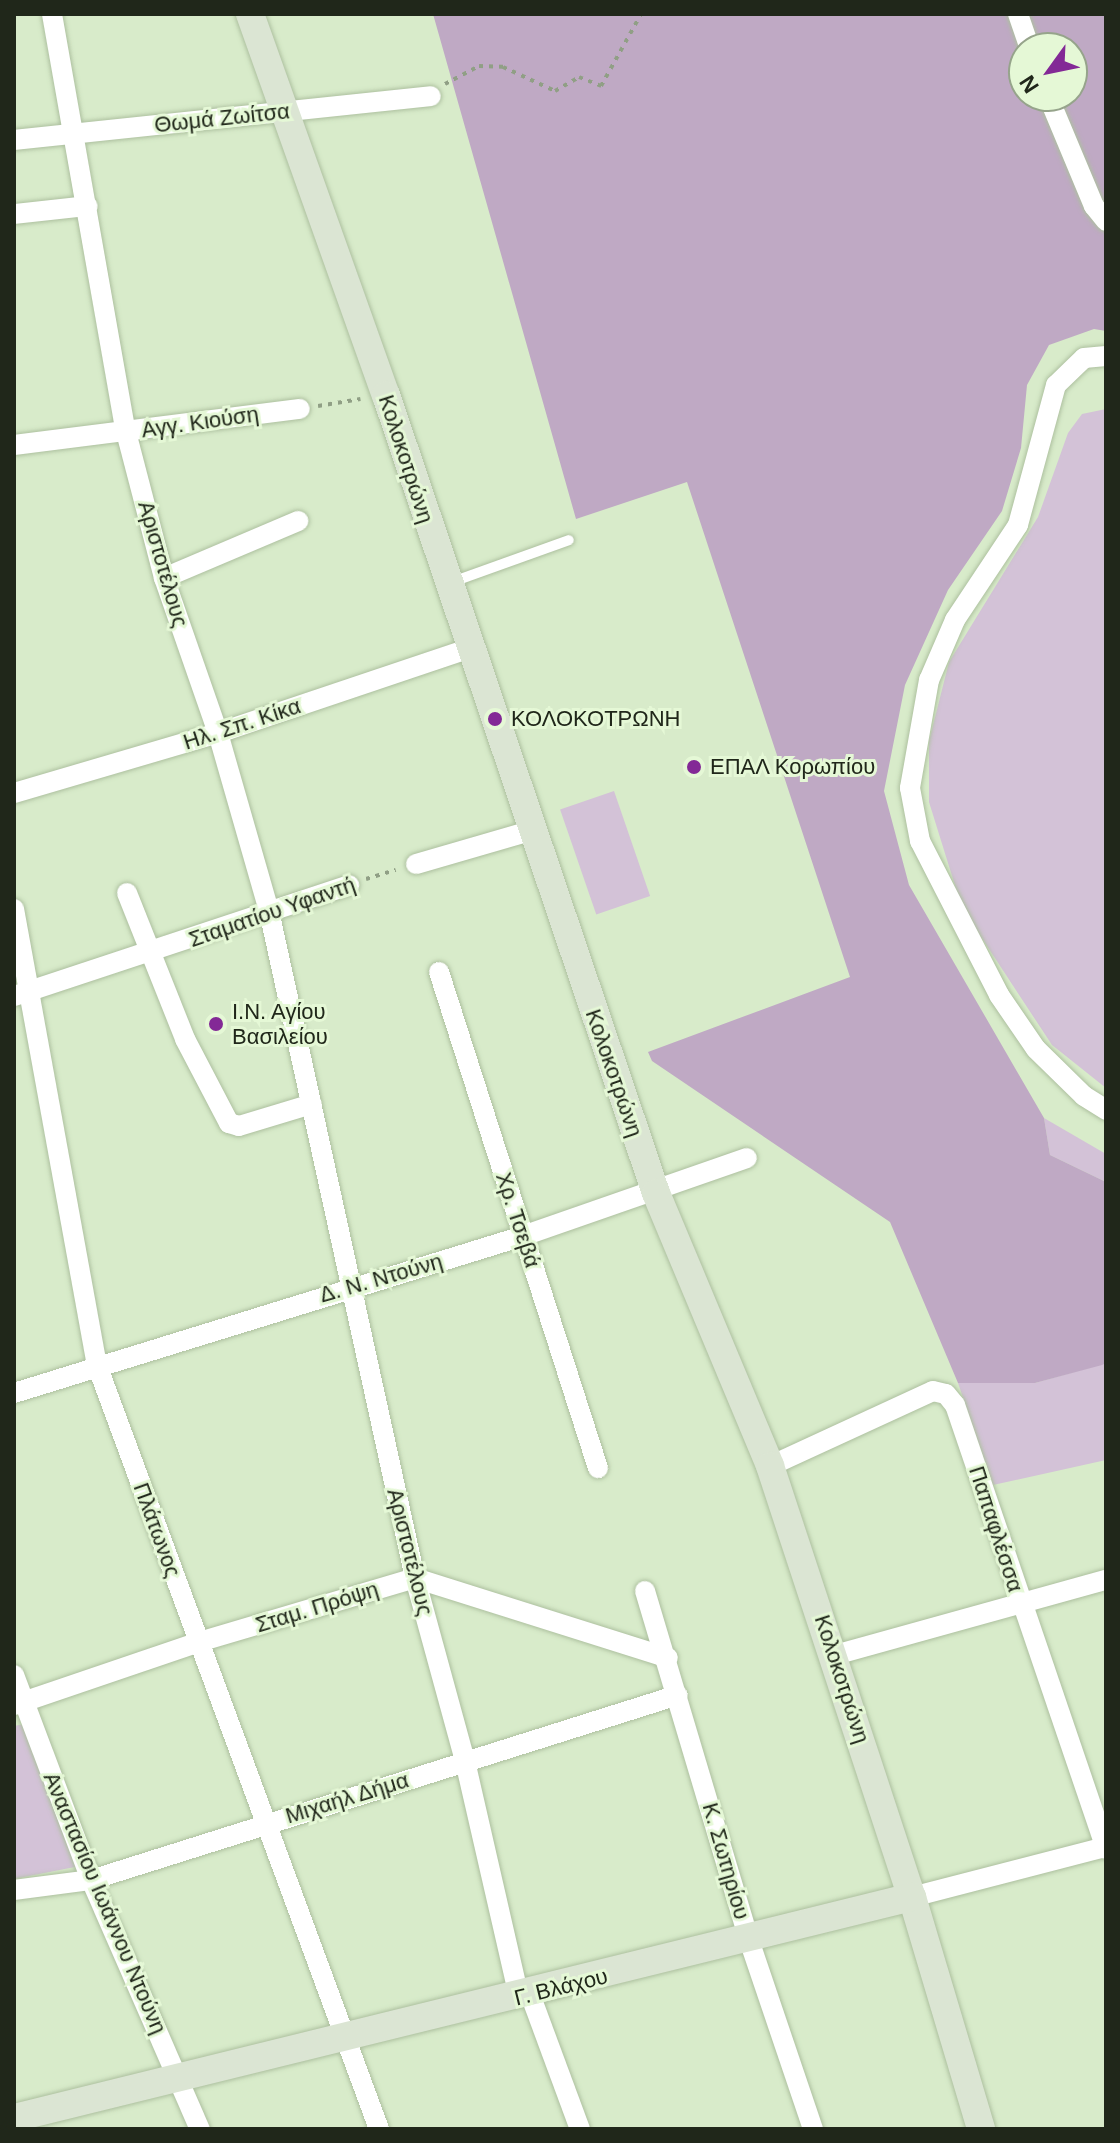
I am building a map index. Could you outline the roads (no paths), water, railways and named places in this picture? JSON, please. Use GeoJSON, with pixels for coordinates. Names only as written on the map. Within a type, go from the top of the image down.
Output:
{"type":"FeatureCollection","features":[{"type":"Feature","properties":{"kind":"street","name":"Αριστοτέλους"},"geometry":{"type":"LineString","coordinates":[[52,14],[126,432],[164,578],[218,733],[269,911],[348,1287],[415,1578],[524,1996],[580,2129]]}},
{"type":"Feature","properties":{"kind":"street","name":"Κολοκοτρώνη"},"geometry":{"type":"LineString","coordinates":[[250,14],[386,395],[468,649],[656,1193],[770,1466],[835,1655],[981,2129]]}},
{"type":"Feature","properties":{"kind":"street","name":"Θωμά Ζωίτσα"},"geometry":{"type":"LineString","coordinates":[[14,140],[431,96]]}},
{"type":"Feature","properties":{"kind":"street"},"geometry":{"type":"LineString","coordinates":[[1055,112],[1094,206],[1106,221]]}},
{"type":"Feature","properties":{"kind":"street"},"geometry":{"type":"LineString","coordinates":[[14,214],[88,206]]}},
{"type":"Feature","properties":{"kind":"street"},"geometry":{"type":"LineString","coordinates":[[1106,356],[1084,358],[1056,385],[1018,525],[955,620],[929,680],[910,788],[920,841],[999,995],[1036,1049],[1084,1096],[1106,1110]]}},
{"type":"Feature","properties":{"kind":"street","name":"Αγγ. Κιούση"},"geometry":{"type":"LineString","coordinates":[[14,445],[300,409]]}},
{"type":"Feature","properties":{"kind":"street"},"geometry":{"type":"LineString","coordinates":[[164,578],[298,521]]}},
{"type":"Feature","properties":{"kind":"street","name":"Ηλ. Σπ. Κίκα"},"geometry":{"type":"LineString","coordinates":[[14,793],[218,733],[468,649]]}},
{"type":"Feature","properties":{"kind":"street"},"geometry":{"type":"LineString","coordinates":[[416,864],[530,831]]}},
{"type":"Feature","properties":{"kind":"street","name":"Σταματίου Υφαντή"},"geometry":{"type":"LineString","coordinates":[[23,993],[152,953],[349,885]]}},
{"type":"Feature","properties":{"kind":"street"},"geometry":{"type":"LineString","coordinates":[[127,893],[185,1039],[229,1123],[239,1126],[312,1104]]}},
{"type":"Feature","properties":{"kind":"street","name":"Πλάτωνος"},"geometry":{"type":"LineString","coordinates":[[14,909],[23,993],[97,1365],[379,2129]]}},
{"type":"Feature","properties":{"kind":"street","name":"Χρ. Τσεβά"},"geometry":{"type":"LineString","coordinates":[[439,972],[598,1468]]}},
{"type":"Feature","properties":{"kind":"street","name":"Δ. Ν. Ντούνη"},"geometry":{"type":"LineString","coordinates":[[14,1393],[348,1287],[523,1236],[656,1193],[747,1158]]}},
{"type":"Feature","properties":{"kind":"street","name":"Παπαφλέσσα"},"geometry":{"type":"LineString","coordinates":[[770,1466],[933,1391],[946,1394],[955,1405],[1106,1848]]}},
{"type":"Feature","properties":{"kind":"street"},"geometry":{"type":"LineString","coordinates":[[415,1578],[668,1658]]}},
{"type":"Feature","properties":{"kind":"street","name":"Σταμ. Πρόψη"},"geometry":{"type":"LineString","coordinates":[[19,1704],[199,1642],[415,1578]]}},
{"type":"Feature","properties":{"kind":"street"},"geometry":{"type":"LineString","coordinates":[[835,1655],[1106,1580]]}},
{"type":"Feature","properties":{"kind":"street","name":"Κ. Σωτηρίου"},"geometry":{"type":"LineString","coordinates":[[645,1591],[668,1658],[749,1940],[813,2129]]}},
{"type":"Feature","properties":{"kind":"street","name":"Αναστασίου Ιωάννου Ντούνη"},"geometry":{"type":"LineString","coordinates":[[14,1675],[19,1704],[91,1880],[181,2079],[200,2129]]}},
{"type":"Feature","properties":{"kind":"street","name":"Μιχαήλ Δήμα"},"geometry":{"type":"LineString","coordinates":[[14,1890],[91,1880],[678,1695]]}},
{"type":"Feature","properties":{"kind":"street","name":"Γ. Βλάχου"},"geometry":{"type":"LineString","coordinates":[[14,2118],[524,1996],[1106,1848]]}},
{"type":"Feature","properties":{"kind":"lane"},"geometry":{"type":"LineString","coordinates":[[447,584],[569,540]]}},
{"type":"Feature","properties":{"kind":"place","name":"ΚΟΛΟΚΟΤΡΩΝΗ"},"geometry":{"type":"Point","coordinates":[495,719]}},
{"type":"Feature","properties":{"kind":"place","name":"ΕΠΑΛ Κορωπίου"},"geometry":{"type":"Point","coordinates":[694,767]}},
{"type":"Feature","properties":{"kind":"place","name":"Ι.Ν. Αγίου Βασιλείου"},"geometry":{"type":"Point","coordinates":[216,1024]}}]}
